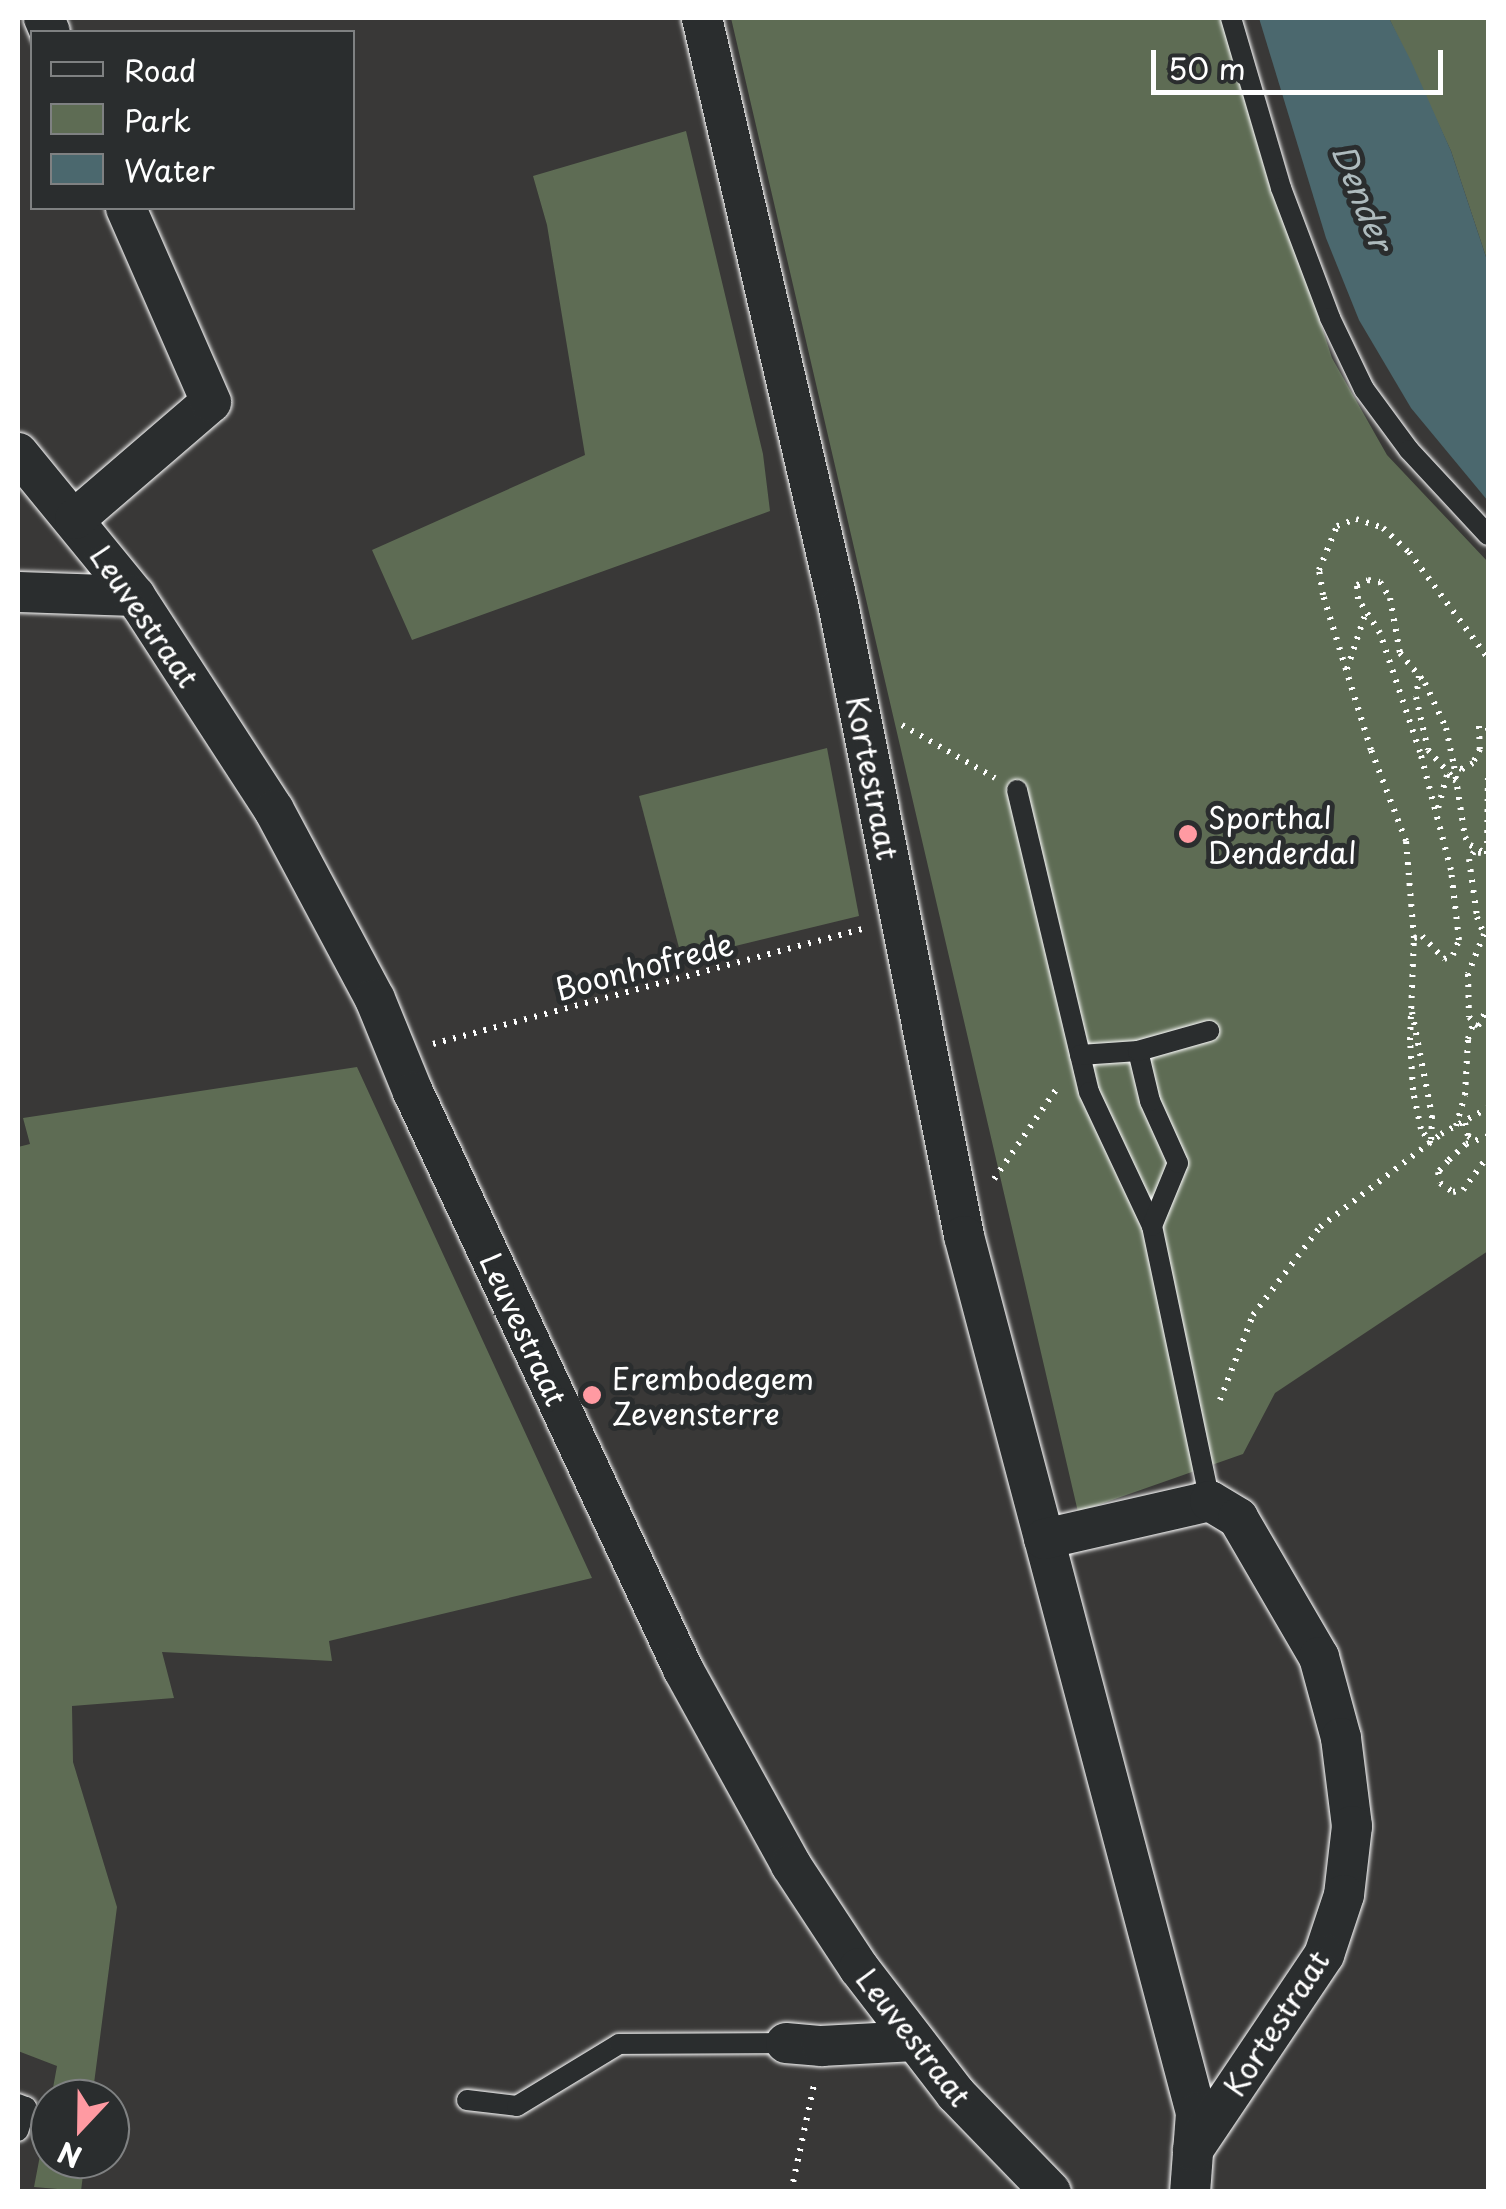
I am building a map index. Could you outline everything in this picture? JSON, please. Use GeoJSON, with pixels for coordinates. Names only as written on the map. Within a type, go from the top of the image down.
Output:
{"type":"FeatureCollection","features":[{"type":"Feature","properties":{"kind":"street","name":"Kortestraat"},"geometry":{"type":"LineString","coordinates":[[702,18],[857,699],[962,1226],[1196,2113],[1190,2192]]}},
{"type":"Feature","properties":{"kind":"street"},"geometry":{"type":"LineString","coordinates":[[75,519],[211,402],[127,210]]}},
{"type":"Feature","properties":{"kind":"street","name":"Leuvestraat"},"geometry":{"type":"LineString","coordinates":[[18,453],[136,596],[274,810],[375,999],[683,1669],[791,1865],[859,1968],[956,2094],[1051,2192]]}},
{"type":"Feature","properties":{"kind":"street"},"geometry":{"type":"LineString","coordinates":[[18,592],[136,596]]}},
{"type":"Feature","properties":{"kind":"street","name":"Kortestraat"},"geometry":{"type":"LineString","coordinates":[[1193,2150],[1324,1954],[1344,1894],[1352,1826],[1341,1738],[1319,1656],[1238,1518],[1210,1502]]}},
{"type":"Feature","properties":{"kind":"street"},"geometry":{"type":"LineString","coordinates":[[1044,1538],[1210,1502]]}},
{"type":"Feature","properties":{"kind":"street"},"geometry":{"type":"LineString","coordinates":[[804,2044],[914,2040]]}},
{"type":"Feature","properties":{"kind":"lane"},"geometry":{"type":"LineString","coordinates":[[1231,18],[1282,188],[1330,318],[1364,389],[1409,450],[1488,535]]}},
{"type":"Feature","properties":{"kind":"lane"},"geometry":{"type":"LineString","coordinates":[[1016,790],[1089,1092],[1152,1226],[1210,1502]]}},
{"type":"Feature","properties":{"kind":"lane"},"geometry":{"type":"LineString","coordinates":[[1080,1055],[1138,1051],[1210,1031]]}},
{"type":"Feature","properties":{"kind":"lane"},"geometry":{"type":"LineString","coordinates":[[1138,1051],[1150,1101],[1178,1163],[1152,1226]]}},
{"type":"Feature","properties":{"kind":"lane"},"geometry":{"type":"LineString","coordinates":[[467,2100],[517,2106],[618,2044],[804,2044]]}},
{"type":"Feature","properties":{"kind":"lane"},"geometry":{"type":"LineString","coordinates":[[18,2104],[26,2107],[18,2130]]}},
{"type":"Feature","properties":{"kind":"path"},"geometry":{"type":"LineString","coordinates":[[1431,1144],[1421,1129],[1412,1090],[1414,938],[1406,842],[1346,670],[1319,570],[1337,526],[1356,519],[1383,528],[1409,552],[1488,658]]}},
{"type":"Feature","properties":{"kind":"path"},"geometry":{"type":"LineString","coordinates":[[1414,938],[1422,936],[1444,959],[1454,955],[1459,940],[1451,870],[1438,809],[1380,633],[1358,600],[1358,584],[1368,580],[1380,582],[1390,598],[1400,653],[1419,676],[1446,728],[1465,837],[1470,845],[1488,854]]}},
{"type":"Feature","properties":{"kind":"path"},"geometry":{"type":"LineString","coordinates":[[1346,670],[1366,612]]}},
{"type":"Feature","properties":{"kind":"path"},"geometry":{"type":"LineString","coordinates":[[1419,676],[1416,697],[1428,750],[1456,781]]}},
{"type":"Feature","properties":{"kind":"path"},"geometry":{"type":"LineString","coordinates":[[857,699],[1016,790]]}},
{"type":"Feature","properties":{"kind":"path"},"geometry":{"type":"LineString","coordinates":[[1454,766],[1462,769],[1473,764],[1480,749],[1479,726],[1488,728]]}},
{"type":"Feature","properties":{"kind":"path"},"geometry":{"type":"LineString","coordinates":[[1488,772],[1488,854]]}},
{"type":"Feature","properties":{"kind":"path"},"geometry":{"type":"LineString","coordinates":[[1438,809],[1447,776],[1456,781]]}},
{"type":"Feature","properties":{"kind":"path"},"geometry":{"type":"LineString","coordinates":[[1488,854],[1474,852],[1469,859],[1484,934],[1468,974],[1469,1017],[1478,1026],[1488,1007]]}},
{"type":"Feature","properties":{"kind":"path","name":"Boonhofrede"},"geometry":{"type":"LineString","coordinates":[[398,1053],[900,918]]}},
{"type":"Feature","properties":{"kind":"path"},"geometry":{"type":"LineString","coordinates":[[1412,1012],[1432,1116],[1431,1144]]}},
{"type":"Feature","properties":{"kind":"path"},"geometry":{"type":"LineString","coordinates":[[1456,1127],[1465,1095],[1468,1039],[1474,1022]]}},
{"type":"Feature","properties":{"kind":"path"},"geometry":{"type":"LineString","coordinates":[[962,1226],[1080,1055]]}},
{"type":"Feature","properties":{"kind":"path"},"geometry":{"type":"LineString","coordinates":[[1214,1415],[1254,1315],[1320,1227],[1431,1144],[1488,1108]]}},
{"type":"Feature","properties":{"kind":"path"},"geometry":{"type":"LineString","coordinates":[[1465,1123],[1468,1136],[1476,1141]]}},
{"type":"Feature","properties":{"kind":"path"},"geometry":{"type":"LineString","coordinates":[[1488,1136],[1466,1144],[1438,1172],[1440,1184],[1453,1192],[1464,1190],[1488,1156]]}},
{"type":"Feature","properties":{"kind":"path"},"geometry":{"type":"LineString","coordinates":[[791,2192],[804,2044]]}},
{"type":"Feature","properties":{"kind":"green space"},"geometry":{"type":"Polygon","coordinates":[[[731,18],[1221,18],[1332,358],[1387,455],[1488,562],[1488,1251],[1275,1393],[1243,1454],[1078,1512],[731,18]]]}},
{"type":"Feature","properties":{"kind":"green space"},"geometry":{"type":"Polygon","coordinates":[[[1389,18],[1488,18],[1488,263],[1451,151],[1389,18]]]}},
{"type":"Feature","properties":{"kind":"green space"},"geometry":{"type":"Polygon","coordinates":[[[686,131],[763,454],[770,511],[412,640],[372,550],[585,455],[547,225],[533,176],[686,131]]]}},
{"type":"Feature","properties":{"kind":"green space"},"geometry":{"type":"Polygon","coordinates":[[[827,748],[859,916],[682,959],[639,796],[827,748]]]}},
{"type":"Feature","properties":{"kind":"green space"},"geometry":{"type":"Polygon","coordinates":[[[357,1067],[592,1578],[329,1641],[332,1661],[162,1652],[174,1698],[72,1706],[73,1762],[117,1907],[95,2079],[55,2079],[57,2066],[18,2051],[18,1147],[30,1144],[23,1118],[357,1067]]]}},
{"type":"Feature","properties":{"kind":"green space"},"geometry":{"type":"Polygon","coordinates":[[[36,2179],[82,2179],[81,2191],[34,2187],[36,2179]]]}},
{"type":"Feature","properties":{"kind":"water","name":"Dender"},"geometry":{"type":"Polygon","coordinates":[[[1259,18],[1389,18],[1411,61],[1451,151],[1488,263],[1488,501],[1411,408],[1359,320],[1326,238],[1259,18]]]}},
{"type":"Feature","properties":{"kind":"place","name":"Sporthal Denderdal"},"geometry":{"type":"Point","coordinates":[1188,834]}},
{"type":"Feature","properties":{"kind":"place","name":"Erembodegem Zevensterre"},"geometry":{"type":"Point","coordinates":[592,1395]}}]}
